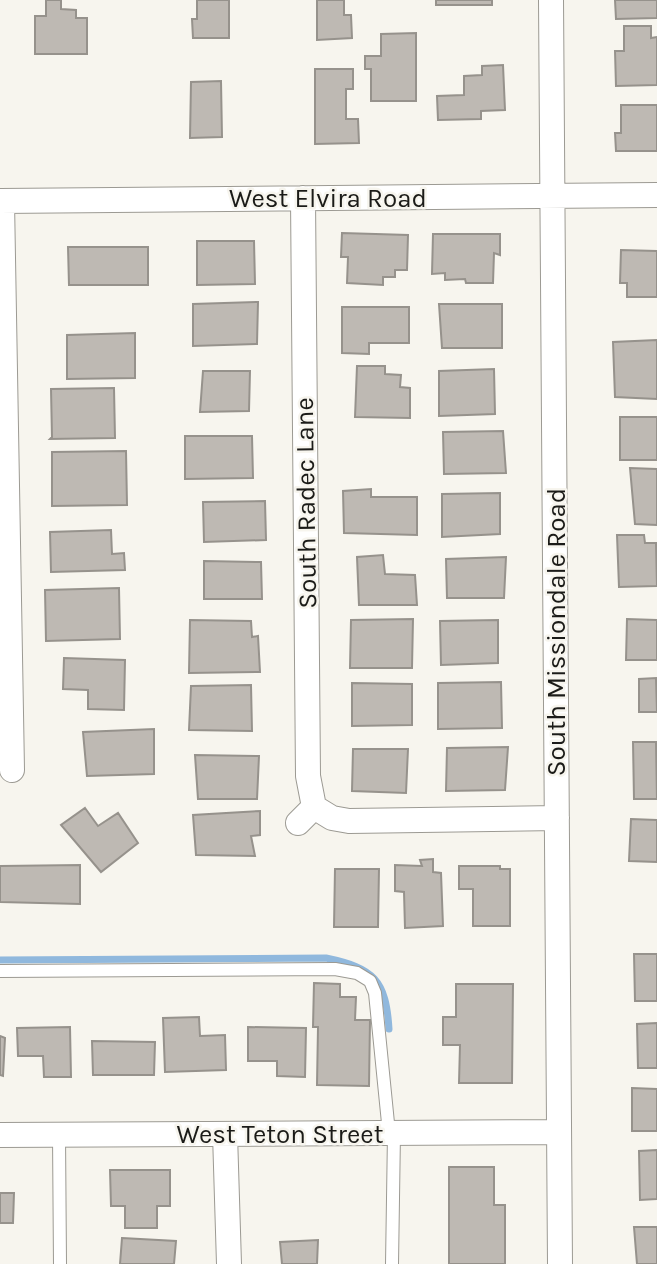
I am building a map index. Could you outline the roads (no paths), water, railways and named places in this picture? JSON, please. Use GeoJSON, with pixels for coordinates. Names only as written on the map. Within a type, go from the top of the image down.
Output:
{"type":"FeatureCollection","features":[{"type":"Feature","properties":{"kind":"street","name":"South Missiondale Road"},"geometry":{"type":"LineString","coordinates":[[551,0],[560,1264]]}},
{"type":"Feature","properties":{"kind":"street","name":"West Elvira Road"},"geometry":{"type":"LineString","coordinates":[[1,201],[657,195]]}},
{"type":"Feature","properties":{"kind":"street","name":"South Radec Lane"},"geometry":{"type":"LineString","coordinates":[[303,198],[308,776],[306,815],[349,821],[557,818]]}},
{"type":"Feature","properties":{"kind":"street"},"geometry":{"type":"LineString","coordinates":[[1,201],[12,770]]}},
{"type":"Feature","properties":{"kind":"street","name":"West Teton Street"},"geometry":{"type":"LineString","coordinates":[[0,1135],[559,1132]]}},
{"type":"Feature","properties":{"kind":"street"},"geometry":{"type":"LineString","coordinates":[[225,1134],[229,1264]]}},
{"type":"Feature","properties":{"kind":"lane"},"geometry":{"type":"LineString","coordinates":[[0,971],[298,968],[335,969],[357,973],[370,981],[375,993],[391,1133],[392,1264]]}},
{"type":"Feature","properties":{"kind":"lane"},"geometry":{"type":"LineString","coordinates":[[59,1135],[60,1264]]}},
{"type":"Feature","properties":{"kind":"waterway"},"geometry":{"type":"LineString","coordinates":[[0,960],[326,958],[356,966],[374,979],[385,999],[389,1029]]}}]}
